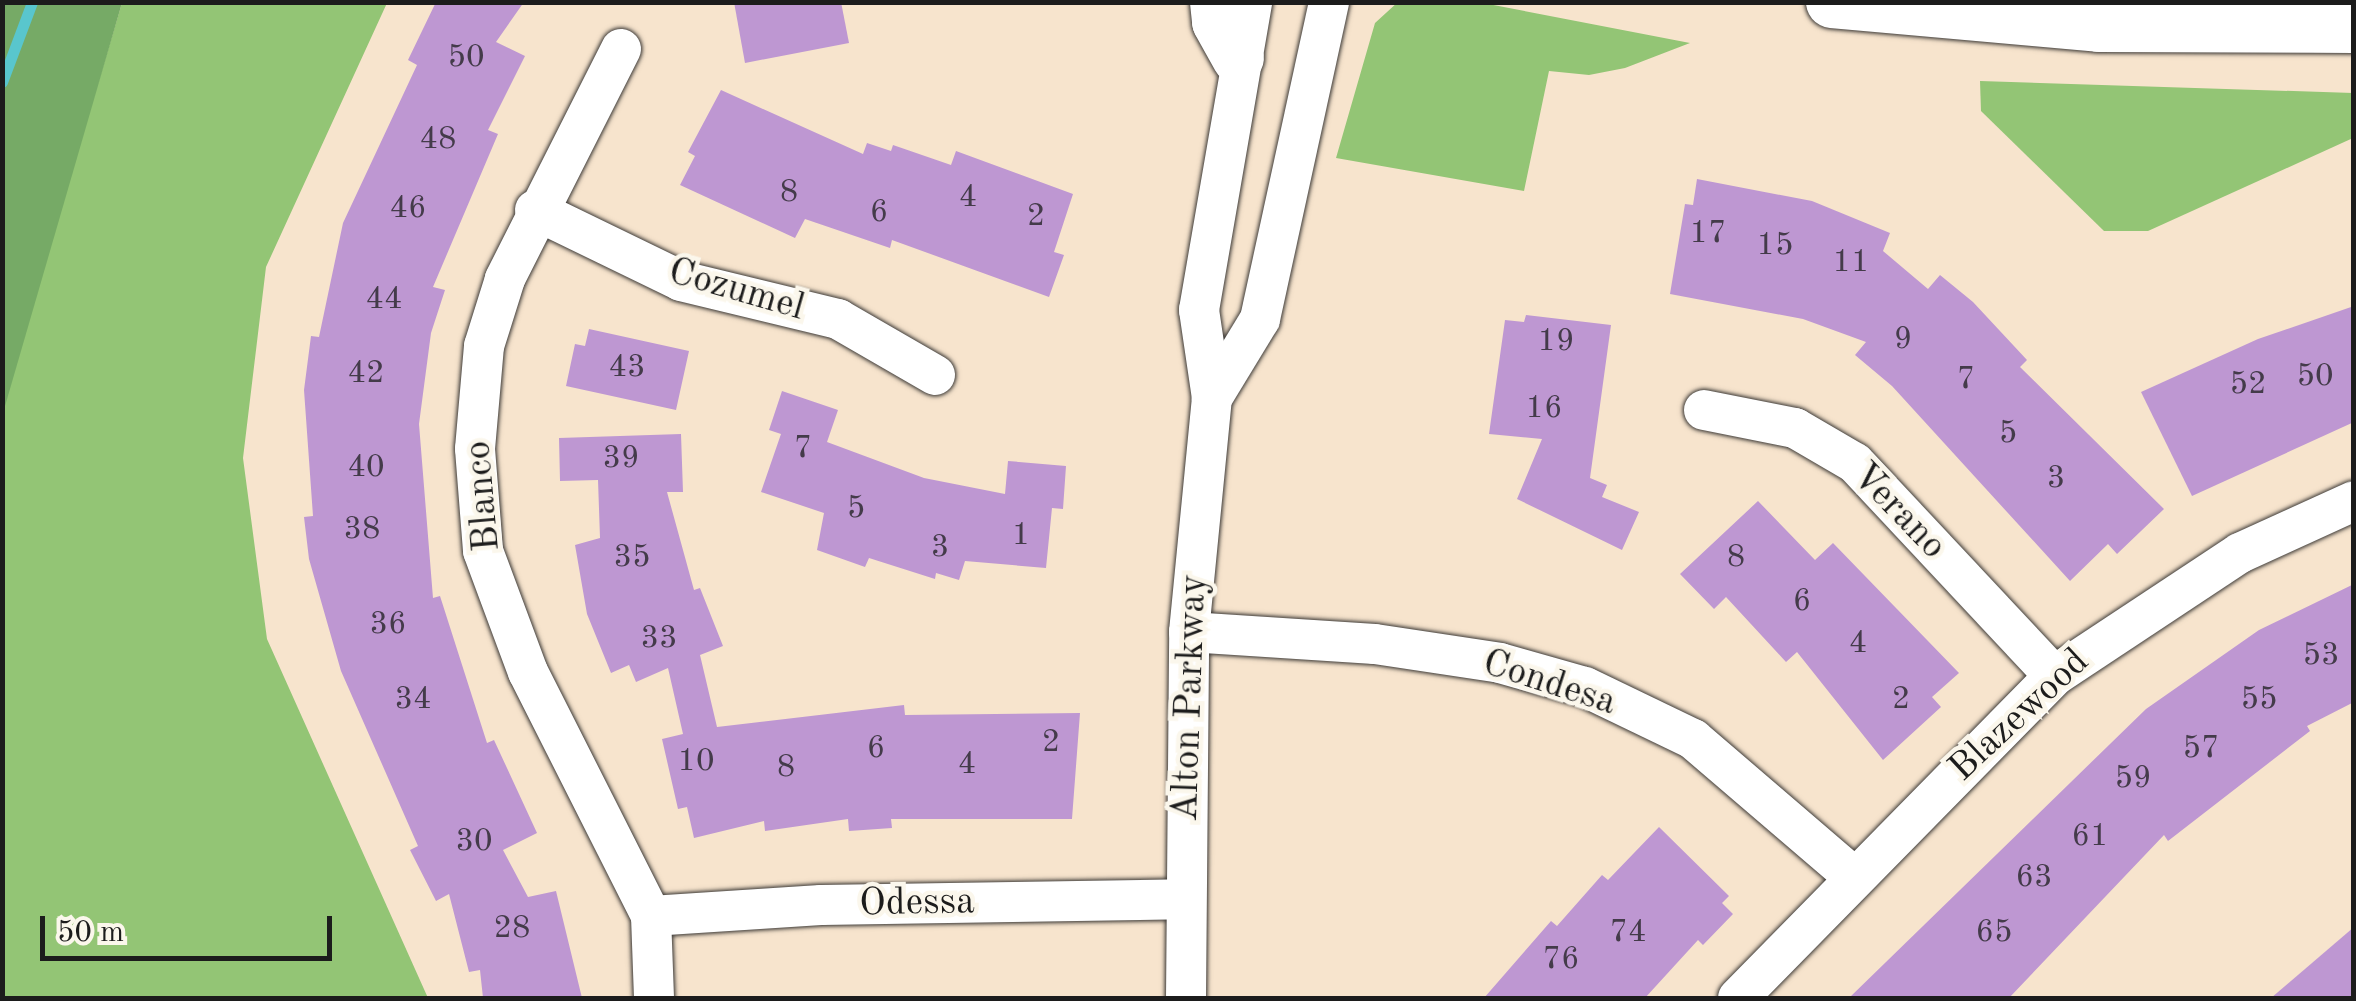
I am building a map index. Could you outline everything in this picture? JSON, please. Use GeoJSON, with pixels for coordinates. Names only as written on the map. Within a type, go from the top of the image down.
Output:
{"type":"FeatureCollection","features":[{"type":"Feature","properties":{"kind":"main road"},"geometry":{"type":"LineString","coordinates":[[1216,2],[1218,22],[1238,58]]}},
{"type":"Feature","properties":{"kind":"main road"},"geometry":{"type":"LineString","coordinates":[[1832,2],[2099,26],[2354,27]]}},
{"type":"Feature","properties":{"kind":"street","name":"Alton Parkway"},"geometry":{"type":"LineString","coordinates":[[1186,998],[1189,632],[1212,398],[1199,310],[1238,58],[1252,2]]}},
{"type":"Feature","properties":{"kind":"street","name":"Alton Parkway"},"geometry":{"type":"LineString","coordinates":[[1212,398],[1260,319],[1329,2]]}},
{"type":"Feature","properties":{"kind":"street","name":"Blanco"},"geometry":{"type":"LineString","coordinates":[[621,49],[534,210],[484,346],[475,449],[483,551],[528,672],[651,916],[654,998]]}},
{"type":"Feature","properties":{"kind":"street","name":"Cozumel"},"geometry":{"type":"LineString","coordinates":[[534,210],[681,281],[838,319],[935,375]]}},
{"type":"Feature","properties":{"kind":"street","name":"Verano"},"geometry":{"type":"LineString","coordinates":[[1704,410],[1795,428],[1855,464],[2054,676]]}},
{"type":"Feature","properties":{"kind":"street","name":"Blazewood"},"geometry":{"type":"LineString","coordinates":[[1738,998],[2054,676],[2240,553],[2354,502]]}},
{"type":"Feature","properties":{"kind":"street","name":"Condesa"},"geometry":{"type":"LineString","coordinates":[[1189,632],[1375,644],[1500,663],[1585,688],[1693,740],[1854,876]]}},
{"type":"Feature","properties":{"kind":"street","name":"Odessa"},"geometry":{"type":"LineString","coordinates":[[651,916],[820,905],[1184,900]]}},
{"type":"Feature","properties":{"kind":"green space"},"geometry":{"type":"Polygon","coordinates":[[[1398,2],[1483,3],[1690,43],[1625,68],[1589,75],[1549,71],[1524,191],[1336,158],[1375,23],[1398,2]]]}},
{"type":"Feature","properties":{"kind":"green space"},"geometry":{"type":"Polygon","coordinates":[[[2,3],[93,100],[122,3],[387,3],[266,267],[243,458],[267,639],[428,998],[3,998],[2,3]]]}},
{"type":"Feature","properties":{"kind":"green space"},"geometry":{"type":"Polygon","coordinates":[[[2,3],[122,3],[3,413],[2,3]]]}},
{"type":"Feature","properties":{"kind":"green space"},"geometry":{"type":"Polygon","coordinates":[[[1980,81],[2353,93],[2353,138],[2148,231],[2104,231],[1981,111],[1980,81]]]}},
{"type":"Feature","properties":{"kind":"building"},"geometry":{"type":"Polygon","coordinates":[[[436,2],[524,2],[496,42],[525,56],[488,130],[498,134],[433,287],[445,290],[431,333],[419,424],[433,598],[440,596],[487,743],[494,740],[537,833],[503,850],[528,897],[556,891],[582,998],[483,998],[480,970],[469,972],[449,894],[436,901],[410,850],[418,846],[341,671],[309,559],[304,517],[313,516],[304,390],[311,336],[319,337],[343,223],[417,65],[408,60],[436,2]]]}},
{"type":"Feature","properties":{"kind":"building"},"geometry":{"type":"Polygon","coordinates":[[[734,2],[841,2],[849,43],[745,63],[734,2]]]}},
{"type":"Feature","properties":{"kind":"building"},"geometry":{"type":"Polygon","coordinates":[[[721,90],[863,154],[867,143],[891,151],[893,145],[951,165],[956,151],[1073,194],[1054,252],[1064,255],[1049,297],[892,240],[890,248],[805,219],[795,238],[680,185],[695,156],[688,152],[721,90]]]}},
{"type":"Feature","properties":{"kind":"building"},"geometry":{"type":"Polygon","coordinates":[[[1697,179],[1812,201],[1890,233],[1883,251],[1928,289],[1940,275],[1973,302],[2027,360],[2020,367],[2164,509],[2117,554],[2108,544],[2070,581],[1892,386],[1855,355],[1866,342],[1803,319],[1670,294],[1685,204],[1693,205],[1697,179]]]}},
{"type":"Feature","properties":{"kind":"building"},"geometry":{"type":"Polygon","coordinates":[[[2354,306],[2354,422],[2192,496],[2141,392],[2258,339],[2354,306]]]}},
{"type":"Feature","properties":{"kind":"building"},"geometry":{"type":"Polygon","coordinates":[[[1526,315],[1611,325],[1590,478],[1607,485],[1602,497],[1639,512],[1622,550],[1517,499],[1542,439],[1489,434],[1505,320],[1524,322],[1526,315]]]}},
{"type":"Feature","properties":{"kind":"building"},"geometry":{"type":"Polygon","coordinates":[[[589,329],[689,351],[676,410],[566,386],[575,344],[585,346],[589,329]]]}},
{"type":"Feature","properties":{"kind":"building"},"geometry":{"type":"Polygon","coordinates":[[[782,391],[838,410],[827,442],[924,478],[1005,494],[1008,461],[1066,466],[1063,509],[1052,508],[1046,568],[965,561],[959,580],[936,573],[935,579],[869,558],[865,567],[817,550],[824,513],[761,492],[781,434],[769,430],[782,391]]]}},
{"type":"Feature","properties":{"kind":"building"},"geometry":{"type":"Polygon","coordinates":[[[681,434],[683,492],[667,492],[694,590],[700,588],[723,646],[700,655],[717,727],[904,705],[905,715],[1080,713],[1072,819],[891,819],[892,828],[849,831],[848,819],[765,831],[764,821],[694,838],[687,807],[678,809],[662,739],[683,734],[668,668],[636,682],[629,665],[611,673],[587,614],[575,545],[600,538],[598,480],[560,481],[559,438],[681,434]]]}},
{"type":"Feature","properties":{"kind":"building"},"geometry":{"type":"Polygon","coordinates":[[[1758,501],[1815,560],[1833,543],[1959,673],[1932,697],[1941,707],[1883,760],[1797,652],[1786,662],[1726,597],[1714,609],[1680,574],[1758,501]]]}},
{"type":"Feature","properties":{"kind":"building"},"geometry":{"type":"Polygon","coordinates":[[[2354,584],[2354,702],[2307,726],[2310,731],[2168,841],[2164,835],[2009,998],[1849,998],[2146,709],[2259,630],[2354,584]]]}},
{"type":"Feature","properties":{"kind":"building"},"geometry":{"type":"Polygon","coordinates":[[[1659,827],[1729,896],[1722,903],[1733,914],[1703,945],[1698,940],[1645,998],[1484,998],[1551,921],[1557,926],[1602,875],[1608,880],[1659,827]]]}},
{"type":"Feature","properties":{"kind":"building"},"geometry":{"type":"Polygon","coordinates":[[[2354,927],[2354,998],[2271,998],[2354,927]]]}},
{"type":"Feature","properties":{"kind":"waterway"},"geometry":{"type":"LineString","coordinates":[[2,82],[32,2]]}}]}
